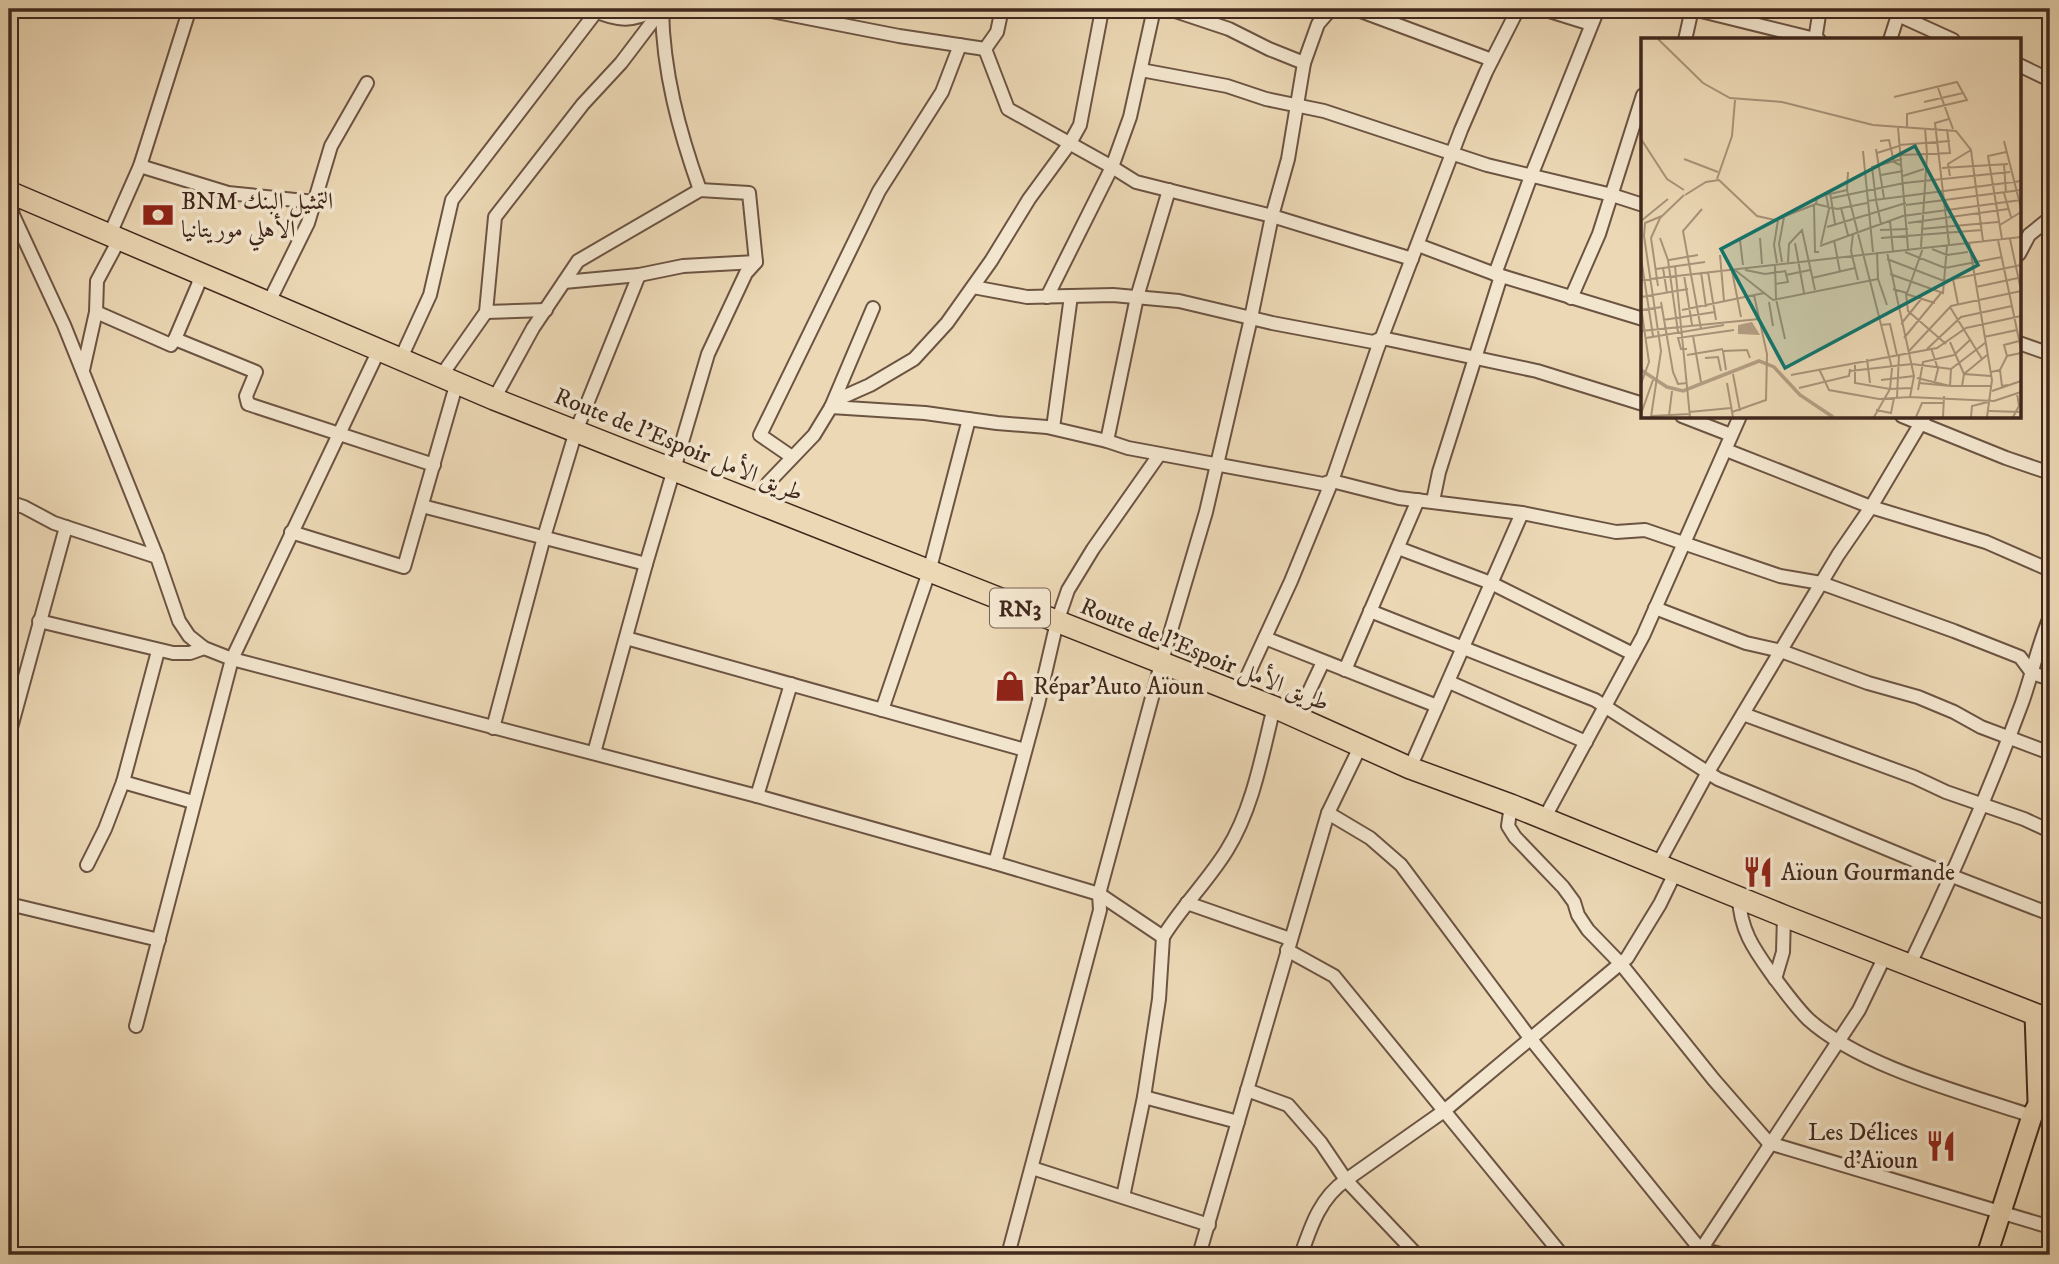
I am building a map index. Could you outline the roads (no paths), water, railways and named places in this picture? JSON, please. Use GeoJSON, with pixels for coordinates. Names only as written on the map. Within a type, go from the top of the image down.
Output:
{"type":"FeatureCollection","features":[{"type":"Feature","properties":{"kind":"highway","name":"Route de l’Espoir طريق الأمل"},"geometry":{"type":"LineString","coordinates":[[9,192],[268,304],[576,432],[1297,717],[1410,768],[1511,805],[2043,1017]]}},
{"type":"Feature","properties":{"kind":"main road"},"geometry":{"type":"LineString","coordinates":[[2035,1109],[2043,1017]]}},
{"type":"Feature","properties":{"kind":"main road"},"geometry":{"type":"LineString","coordinates":[[1987,1255],[2035,1109],[2050,1082]]}},
{"type":"Feature","properties":{"kind":"street"},"geometry":{"type":"LineString","coordinates":[[401,358],[430,295],[452,200],[593,10],[609,18],[631,20],[661,9]]}},
{"type":"Feature","properties":{"kind":"street"},"geometry":{"type":"LineString","coordinates":[[661,9],[663,46],[672,98],[700,190]]}},
{"type":"Feature","properties":{"kind":"street"},"geometry":{"type":"LineString","coordinates":[[291,532],[404,567],[434,465],[449,379],[486,312],[495,217],[583,104],[621,63],[661,9]]}},
{"type":"Feature","properties":{"kind":"street"},"geometry":{"type":"LineString","coordinates":[[761,9],[899,36],[985,49]]}},
{"type":"Feature","properties":{"kind":"street"},"geometry":{"type":"LineString","coordinates":[[985,49],[996,32],[1002,9]]}},
{"type":"Feature","properties":{"kind":"street"},"geometry":{"type":"LineString","coordinates":[[1087,9],[1163,9]]}},
{"type":"Feature","properties":{"kind":"street"},"geometry":{"type":"LineString","coordinates":[[1047,297],[1112,166],[1130,117],[1154,9]]}},
{"type":"Feature","properties":{"kind":"street"},"geometry":{"type":"LineString","coordinates":[[1169,9],[1229,29],[1304,63]]}},
{"type":"Feature","properties":{"kind":"street"},"geometry":{"type":"LineString","coordinates":[[1008,1255],[1100,910],[1099,894],[1217,466],[1272,216],[1288,159],[1304,63],[1318,24],[1331,9]]}},
{"type":"Feature","properties":{"kind":"street"},"geometry":{"type":"LineString","coordinates":[[1355,9],[1492,60]]}},
{"type":"Feature","properties":{"kind":"street"},"geometry":{"type":"LineString","coordinates":[[1239,694],[1332,481],[1382,338],[1453,152],[1492,60],[1518,9]]}},
{"type":"Feature","properties":{"kind":"street"},"geometry":{"type":"LineString","coordinates":[[1543,9],[1591,24]]}},
{"type":"Feature","properties":{"kind":"street"},"geometry":{"type":"LineString","coordinates":[[1433,501],[1498,275],[1531,176],[1598,9]]}},
{"type":"Feature","properties":{"kind":"street"},"geometry":{"type":"LineString","coordinates":[[1686,38],[1693,9],[1808,38]]}},
{"type":"Feature","properties":{"kind":"street"},"geometry":{"type":"LineString","coordinates":[[1816,38],[1820,9]]}},
{"type":"Feature","properties":{"kind":"street"},"geometry":{"type":"LineString","coordinates":[[831,407],[843,397],[870,385],[914,359],[947,323],[973,287],[1080,125],[1102,10]]}},
{"type":"Feature","properties":{"kind":"street"},"geometry":{"type":"LineString","coordinates":[[82,370],[96,312],[97,281],[140,166],[189,11]]}},
{"type":"Feature","properties":{"kind":"street"},"geometry":{"type":"LineString","coordinates":[[1891,38],[1899,12],[1949,38]]}},
{"type":"Feature","properties":{"kind":"street"},"geometry":{"type":"LineString","coordinates":[[792,457],[760,435],[879,191],[942,92],[960,45]]}},
{"type":"Feature","properties":{"kind":"street"},"geometry":{"type":"LineString","coordinates":[[985,49],[1008,109],[1112,166],[1136,183],[1272,216],[1412,259]]}},
{"type":"Feature","properties":{"kind":"street"},"geometry":{"type":"LineString","coordinates":[[2021,66],[2050,80]]}},
{"type":"Feature","properties":{"kind":"street"},"geometry":{"type":"LineString","coordinates":[[1141,70],[1227,86],[1296,106],[1324,111],[1367,123],[1487,165],[1641,204]]}},
{"type":"Feature","properties":{"kind":"street"},"geometry":{"type":"LineString","coordinates":[[268,304],[308,223],[331,146],[367,83]]}},
{"type":"Feature","properties":{"kind":"street"},"geometry":{"type":"LineString","coordinates":[[1571,298],[1599,234],[1641,101]]}},
{"type":"Feature","properties":{"kind":"street"},"geometry":{"type":"LineString","coordinates":[[140,166],[228,193],[315,202]]}},
{"type":"Feature","properties":{"kind":"street"},"geometry":{"type":"LineString","coordinates":[[494,398],[545,310],[578,261],[700,190],[749,193],[756,262],[746,273],[708,354],[594,753]]}},
{"type":"Feature","properties":{"kind":"street"},"geometry":{"type":"LineString","coordinates":[[1107,441],[1137,297],[1169,190]]}},
{"type":"Feature","properties":{"kind":"street"},"geometry":{"type":"LineString","coordinates":[[9,192],[13,215],[82,370],[157,557],[179,621],[189,636],[204,648],[232,659],[757,796],[1099,894],[1164,937]]}},
{"type":"Feature","properties":{"kind":"street"},"geometry":{"type":"LineString","coordinates":[[2024,233],[2050,218]]}},
{"type":"Feature","properties":{"kind":"street"},"geometry":{"type":"LineString","coordinates":[[1418,245],[1498,275],[1641,318]]}},
{"type":"Feature","properties":{"kind":"street"},"geometry":{"type":"LineString","coordinates":[[564,282],[639,275],[683,266],[756,262]]}},
{"type":"Feature","properties":{"kind":"street"},"geometry":{"type":"LineString","coordinates":[[96,312],[171,345],[198,285],[200,273]]}},
{"type":"Feature","properties":{"kind":"street"},"geometry":{"type":"LineString","coordinates":[[493,728],[544,537],[576,432],[639,275]]}},
{"type":"Feature","properties":{"kind":"street"},"geometry":{"type":"LineString","coordinates":[[973,287],[1027,297],[1137,297],[1179,301],[1373,342],[1382,338],[1537,371],[1641,403]]}},
{"type":"Feature","properties":{"kind":"street"},"geometry":{"type":"LineString","coordinates":[[1053,428],[1071,296]]}},
{"type":"Feature","properties":{"kind":"street"},"geometry":{"type":"LineString","coordinates":[[756,503],[768,483],[814,435],[831,407],[873,308]]}},
{"type":"Feature","properties":{"kind":"street"},"geometry":{"type":"LineString","coordinates":[[486,312],[545,310]]}},
{"type":"Feature","properties":{"kind":"street"},"geometry":{"type":"LineString","coordinates":[[175,339],[256,372],[246,396],[248,404],[434,465]]}},
{"type":"Feature","properties":{"kind":"street"},"geometry":{"type":"LineString","coordinates":[[2021,343],[2049,350]]}},
{"type":"Feature","properties":{"kind":"street"},"geometry":{"type":"LineString","coordinates":[[136,1026],[232,659],[379,350]]}},
{"type":"Feature","properties":{"kind":"street"},"geometry":{"type":"LineString","coordinates":[[831,407],[925,413],[1053,428],[1128,449],[1323,484],[1332,481],[1399,498],[1522,513],[1616,531],[1645,530],[1780,576],[1821,583],[2020,657],[2032,673],[2050,679]]}},
{"type":"Feature","properties":{"kind":"street"},"geometry":{"type":"LineString","coordinates":[[1687,418],[1731,435]]}},
{"type":"Feature","properties":{"kind":"street"},"geometry":{"type":"LineString","coordinates":[[1544,819],[1633,654],[1739,418]]}},
{"type":"Feature","properties":{"kind":"street"},"geometry":{"type":"LineString","coordinates":[[882,710],[929,572],[969,419]]}},
{"type":"Feature","properties":{"kind":"street"},"geometry":{"type":"LineString","coordinates":[[1301,1255],[1330,1191],[1444,1111],[1627,958],[1653,915],[1667,868],[1708,772],[1923,420],[2006,458],[2050,473]]}},
{"type":"Feature","properties":{"kind":"street"},"geometry":{"type":"LineString","coordinates":[[1726,450],[1871,508],[1986,542],[2050,570]]}},
{"type":"Feature","properties":{"kind":"street"},"geometry":{"type":"LineString","coordinates":[[995,863],[1057,622],[1068,590],[1093,549],[1160,455]]}},
{"type":"Feature","properties":{"kind":"street"},"geometry":{"type":"LineString","coordinates":[[1345,670],[1418,500]]}},
{"type":"Feature","properties":{"kind":"street"},"geometry":{"type":"LineString","coordinates":[[9,502],[66,527],[157,557]]}},
{"type":"Feature","properties":{"kind":"street"},"geometry":{"type":"LineString","coordinates":[[422,506],[646,564]]}},
{"type":"Feature","properties":{"kind":"street"},"geometry":{"type":"LineString","coordinates":[[1410,768],[1522,513]]}},
{"type":"Feature","properties":{"kind":"street"},"geometry":{"type":"LineString","coordinates":[[9,735],[38,621],[66,527]]}},
{"type":"Feature","properties":{"kind":"street"},"geometry":{"type":"LineString","coordinates":[[1398,548],[1491,583],[1633,654]]}},
{"type":"Feature","properties":{"kind":"street"},"geometry":{"type":"LineString","coordinates":[[1655,608],[1746,643],[1781,650],[1868,683],[1918,697],[1981,727],[2050,752]]}},
{"type":"Feature","properties":{"kind":"street"},"geometry":{"type":"LineString","coordinates":[[1370,611],[1595,700],[1718,779],[2050,914]]}},
{"type":"Feature","properties":{"kind":"street"},"geometry":{"type":"LineString","coordinates":[[1910,964],[1952,876],[2032,673],[2050,617]]}},
{"type":"Feature","properties":{"kind":"street"},"geometry":{"type":"LineString","coordinates":[[38,621],[158,651],[181,654],[204,648]]}},
{"type":"Feature","properties":{"kind":"street"},"geometry":{"type":"LineString","coordinates":[[626,638],[1026,750]]}},
{"type":"Feature","properties":{"kind":"street"},"geometry":{"type":"LineString","coordinates":[[1265,638],[1437,706]]}},
{"type":"Feature","properties":{"kind":"street"},"geometry":{"type":"LineString","coordinates":[[87,865],[105,829],[123,782],[158,651]]}},
{"type":"Feature","properties":{"kind":"street"},"geometry":{"type":"LineString","coordinates":[[1297,717],[1323,662]]}},
{"type":"Feature","properties":{"kind":"street"},"geometry":{"type":"LineString","coordinates":[[1448,682],[1586,742]]}},
{"type":"Feature","properties":{"kind":"street"},"geometry":{"type":"LineString","coordinates":[[757,796],[791,684]]}},
{"type":"Feature","properties":{"kind":"street"},"geometry":{"type":"LineString","coordinates":[[1123,1197],[1144,1097],[1159,999],[1164,937],[1227,849],[1247,811],[1274,708]]}},
{"type":"Feature","properties":{"kind":"street"},"geometry":{"type":"LineString","coordinates":[[1743,714],[2050,831]]}},
{"type":"Feature","properties":{"kind":"street"},"geometry":{"type":"LineString","coordinates":[[1199,1255],[1328,813],[1360,747]]}},
{"type":"Feature","properties":{"kind":"street"},"geometry":{"type":"LineString","coordinates":[[123,782],[193,802]]}},
{"type":"Feature","properties":{"kind":"street"},"geometry":{"type":"LineString","coordinates":[[1511,805],[1508,825],[1515,837],[1563,887],[1588,930],[1621,964],[1769,1143],[2050,1227]]}},
{"type":"Feature","properties":{"kind":"street"},"geometry":{"type":"LineString","coordinates":[[1328,813],[1370,838],[1401,865],[1530,1038],[1699,1252],[1725,1255]]}},
{"type":"Feature","properties":{"kind":"street"},"geometry":{"type":"LineString","coordinates":[[1739,897],[1744,929],[1759,956],[1808,1018],[1839,1041],[1897,1070],[2035,1109]]}},
{"type":"Feature","properties":{"kind":"street"},"geometry":{"type":"LineString","coordinates":[[1186,903],[1289,944],[1334,976],[1562,1255]]}},
{"type":"Feature","properties":{"kind":"street"},"geometry":{"type":"LineString","coordinates":[[9,904],[159,940]]}},
{"type":"Feature","properties":{"kind":"street"},"geometry":{"type":"LineString","coordinates":[[1776,979],[1783,952],[1784,916]]}},
{"type":"Feature","properties":{"kind":"street"},"geometry":{"type":"LineString","coordinates":[[1699,1252],[1839,1041],[1885,956]]}},
{"type":"Feature","properties":{"kind":"street"},"geometry":{"type":"LineString","coordinates":[[1247,1090],[1289,1105],[1321,1143],[1346,1180],[1417,1255]]}},
{"type":"Feature","properties":{"kind":"street"},"geometry":{"type":"LineString","coordinates":[[1144,1097],[1238,1122]]}},
{"type":"Feature","properties":{"kind":"street"},"geometry":{"type":"LineString","coordinates":[[1032,1168],[1209,1225]]}},
{"type":"Feature","properties":{"kind":"place","name":"BNM التمثيل البنك الأهلي موريتانيا"},"geometry":{"type":"Point","coordinates":[158,215]}},
{"type":"Feature","properties":{"kind":"place","name":"Répar'Auto Aïoun"},"geometry":{"type":"Point","coordinates":[1010,686]}},
{"type":"Feature","properties":{"kind":"place","name":"Aïoun Gourmande"},"geometry":{"type":"Point","coordinates":[1758,872]}},
{"type":"Feature","properties":{"kind":"place","name":"Les Délices d'Aïoun"},"geometry":{"type":"Point","coordinates":[1941,1146]}}]}
